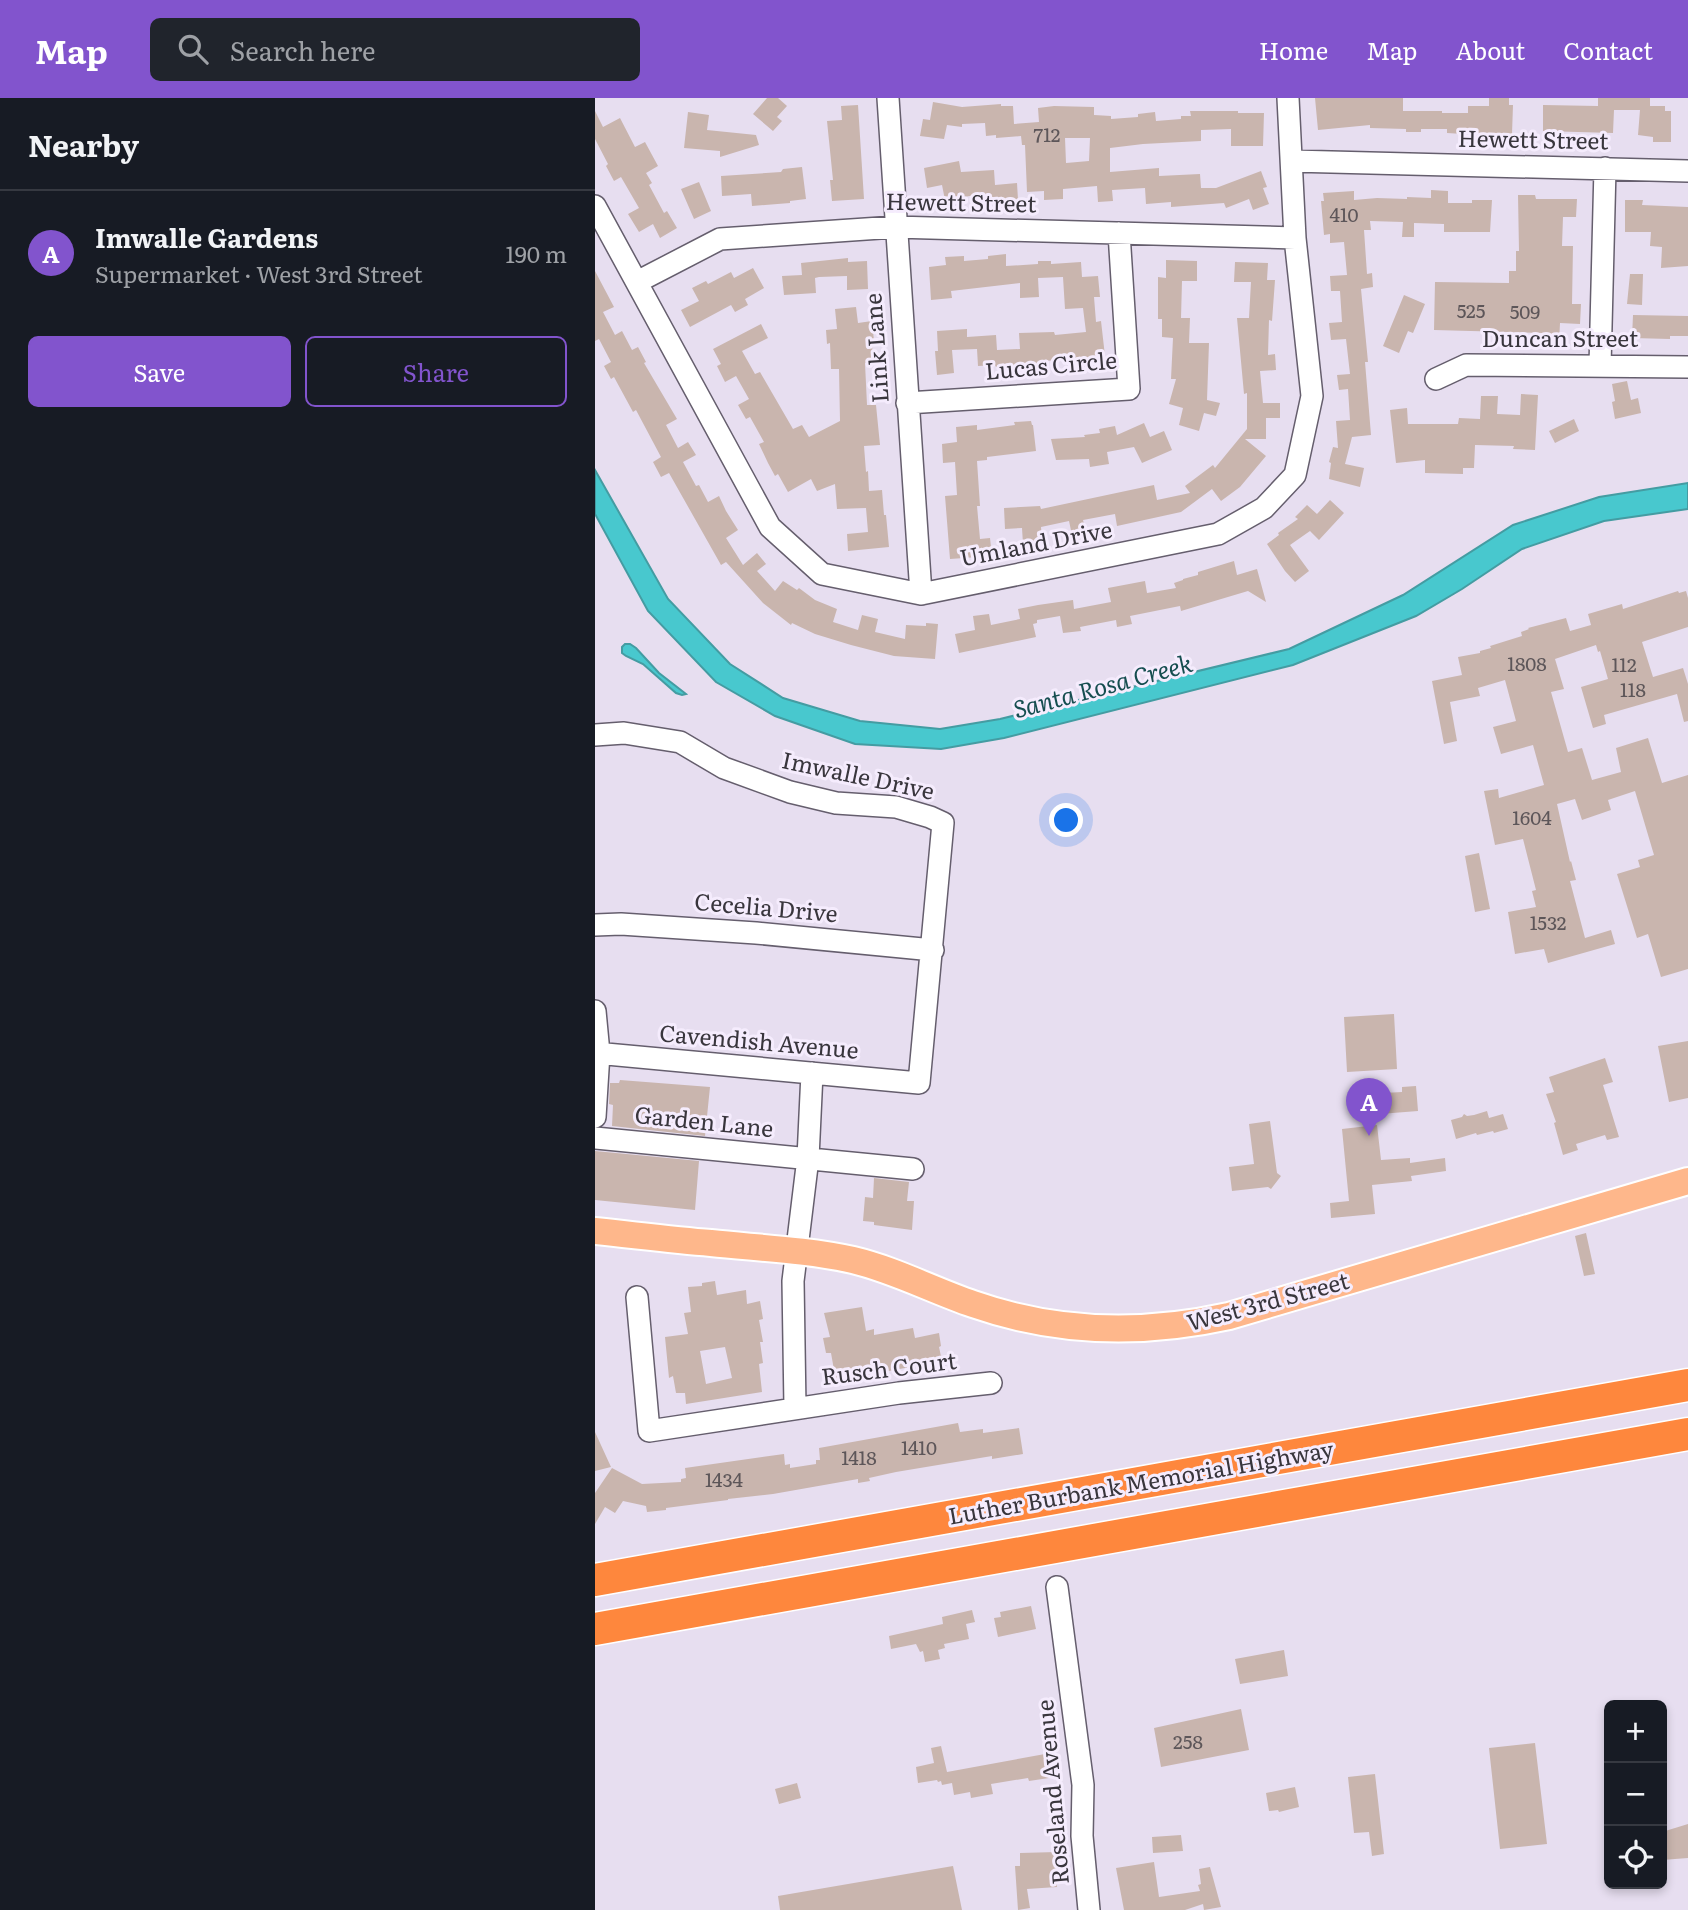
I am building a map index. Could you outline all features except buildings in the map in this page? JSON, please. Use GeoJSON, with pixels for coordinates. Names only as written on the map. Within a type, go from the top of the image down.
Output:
{"type":"FeatureCollection","features":[{"type":"Feature","properties":{"kind":"highway"},"geometry":{"type":"LineString","coordinates":[[1529,1413],[1688,1368]]}},
{"type":"Feature","properties":{"kind":"highway","name":"Luther Burbank Memorial Highway"},"geometry":{"type":"LineString","coordinates":[[595,1580],[1688,1385]]}},
{"type":"Feature","properties":{"kind":"highway","name":"Luther Burbank Memorial Highway"},"geometry":{"type":"LineString","coordinates":[[595,1629],[1688,1434]]}},
{"type":"Feature","properties":{"kind":"highway"},"geometry":{"type":"LineString","coordinates":[[1531,1462],[1688,1453]]}},
{"type":"Feature","properties":{"kind":"main road","name":"West 3rd Street"},"geometry":{"type":"LineString","coordinates":[[595,1231],[839,1257],[889,1270],[968,1303],[1027,1319],[1076,1327],[1154,1328],[1229,1316],[1688,1181]]}},
{"type":"Feature","properties":{"kind":"street","name":"Link Lane"},"geometry":{"type":"LineString","coordinates":[[888,98],[921,594]]}},
{"type":"Feature","properties":{"kind":"street","name":"Umland Drive"},"geometry":{"type":"LineString","coordinates":[[595,206],[770,527],[822,574],[921,594],[1218,534],[1264,508],[1296,475],[1312,397],[1295,238],[1288,98]]}},
{"type":"Feature","properties":{"kind":"street","name":"Hewett Street"},"geometry":{"type":"LineString","coordinates":[[1292,161],[1688,171]]}},
{"type":"Feature","properties":{"kind":"street"},"geometry":{"type":"LineString","coordinates":[[1600,366],[1605,168]]}},
{"type":"Feature","properties":{"kind":"street","name":"Hewett Street"},"geometry":{"type":"LineString","coordinates":[[636,282],[720,239],[895,226],[1295,238]]}},
{"type":"Feature","properties":{"kind":"street","name":"Lucas Circle"},"geometry":{"type":"LineString","coordinates":[[907,403],[1129,390],[1119,233]]}},
{"type":"Feature","properties":{"kind":"street","name":"Duncan Street"},"geometry":{"type":"LineString","coordinates":[[1436,379],[1467,365],[1688,367]]}},
{"type":"Feature","properties":{"kind":"street","name":"Imwalle Drive"},"geometry":{"type":"LineString","coordinates":[[595,735],[624,733],[680,742],[724,768],[790,792],[837,803],[896,807],[943,823],[919,1083]]}},
{"type":"Feature","properties":{"kind":"street","name":"Cecelia Drive"},"geometry":{"type":"LineString","coordinates":[[595,925],[621,923],[933,950]]}},
{"type":"Feature","properties":{"kind":"street"},"geometry":{"type":"LineString","coordinates":[[595,1012],[595,1117]]}},
{"type":"Feature","properties":{"kind":"street","name":"Cavendish Avenue"},"geometry":{"type":"LineString","coordinates":[[597,1053],[919,1083]]}},
{"type":"Feature","properties":{"kind":"street","name":"Rusch Court"},"geometry":{"type":"LineString","coordinates":[[795,1408],[793,1281],[808,1158],[813,1073]]}},
{"type":"Feature","properties":{"kind":"street","name":"Garden Lane"},"geometry":{"type":"LineString","coordinates":[[595,1138],[913,1169]]}},
{"type":"Feature","properties":{"kind":"street","name":"Rusch Court"},"geometry":{"type":"LineString","coordinates":[[637,1297],[649,1431],[899,1393],[991,1383]]}},
{"type":"Feature","properties":{"kind":"street","name":"Roseland Avenue"},"geometry":{"type":"LineString","coordinates":[[1057,1587],[1083,1785],[1082,1836],[1089,1910]]}},
{"type":"Feature","properties":{"kind":"water"},"geometry":{"type":"Polygon","coordinates":[[[595,470],[668,599],[730,664],[783,698],[860,721],[940,729],[1000,719],[1289,649],[1403,595],[1513,525],[1599,497],[1688,483],[1688,509],[1604,521],[1522,549],[1416,616],[1293,665],[1004,738],[941,749],[855,744],[775,716],[716,682],[648,611],[595,514],[595,470]]]}},
{"type":"Feature","properties":{"kind":"water"},"geometry":{"type":"Polygon","coordinates":[[[625,644],[636,648],[659,673],[686,694],[676,693],[643,664],[622,653],[625,644]]]}},
{"type":"Feature","properties":{"kind":"place","name":"Imwalle Gardens"},"geometry":{"type":"Point","coordinates":[1369,1136]}},
{"type":"Feature","properties":{"kind":"water label","name":"Santa Rosa Creek"},"geometry":{"type":"Point","coordinates":[1103,687]}}]}
